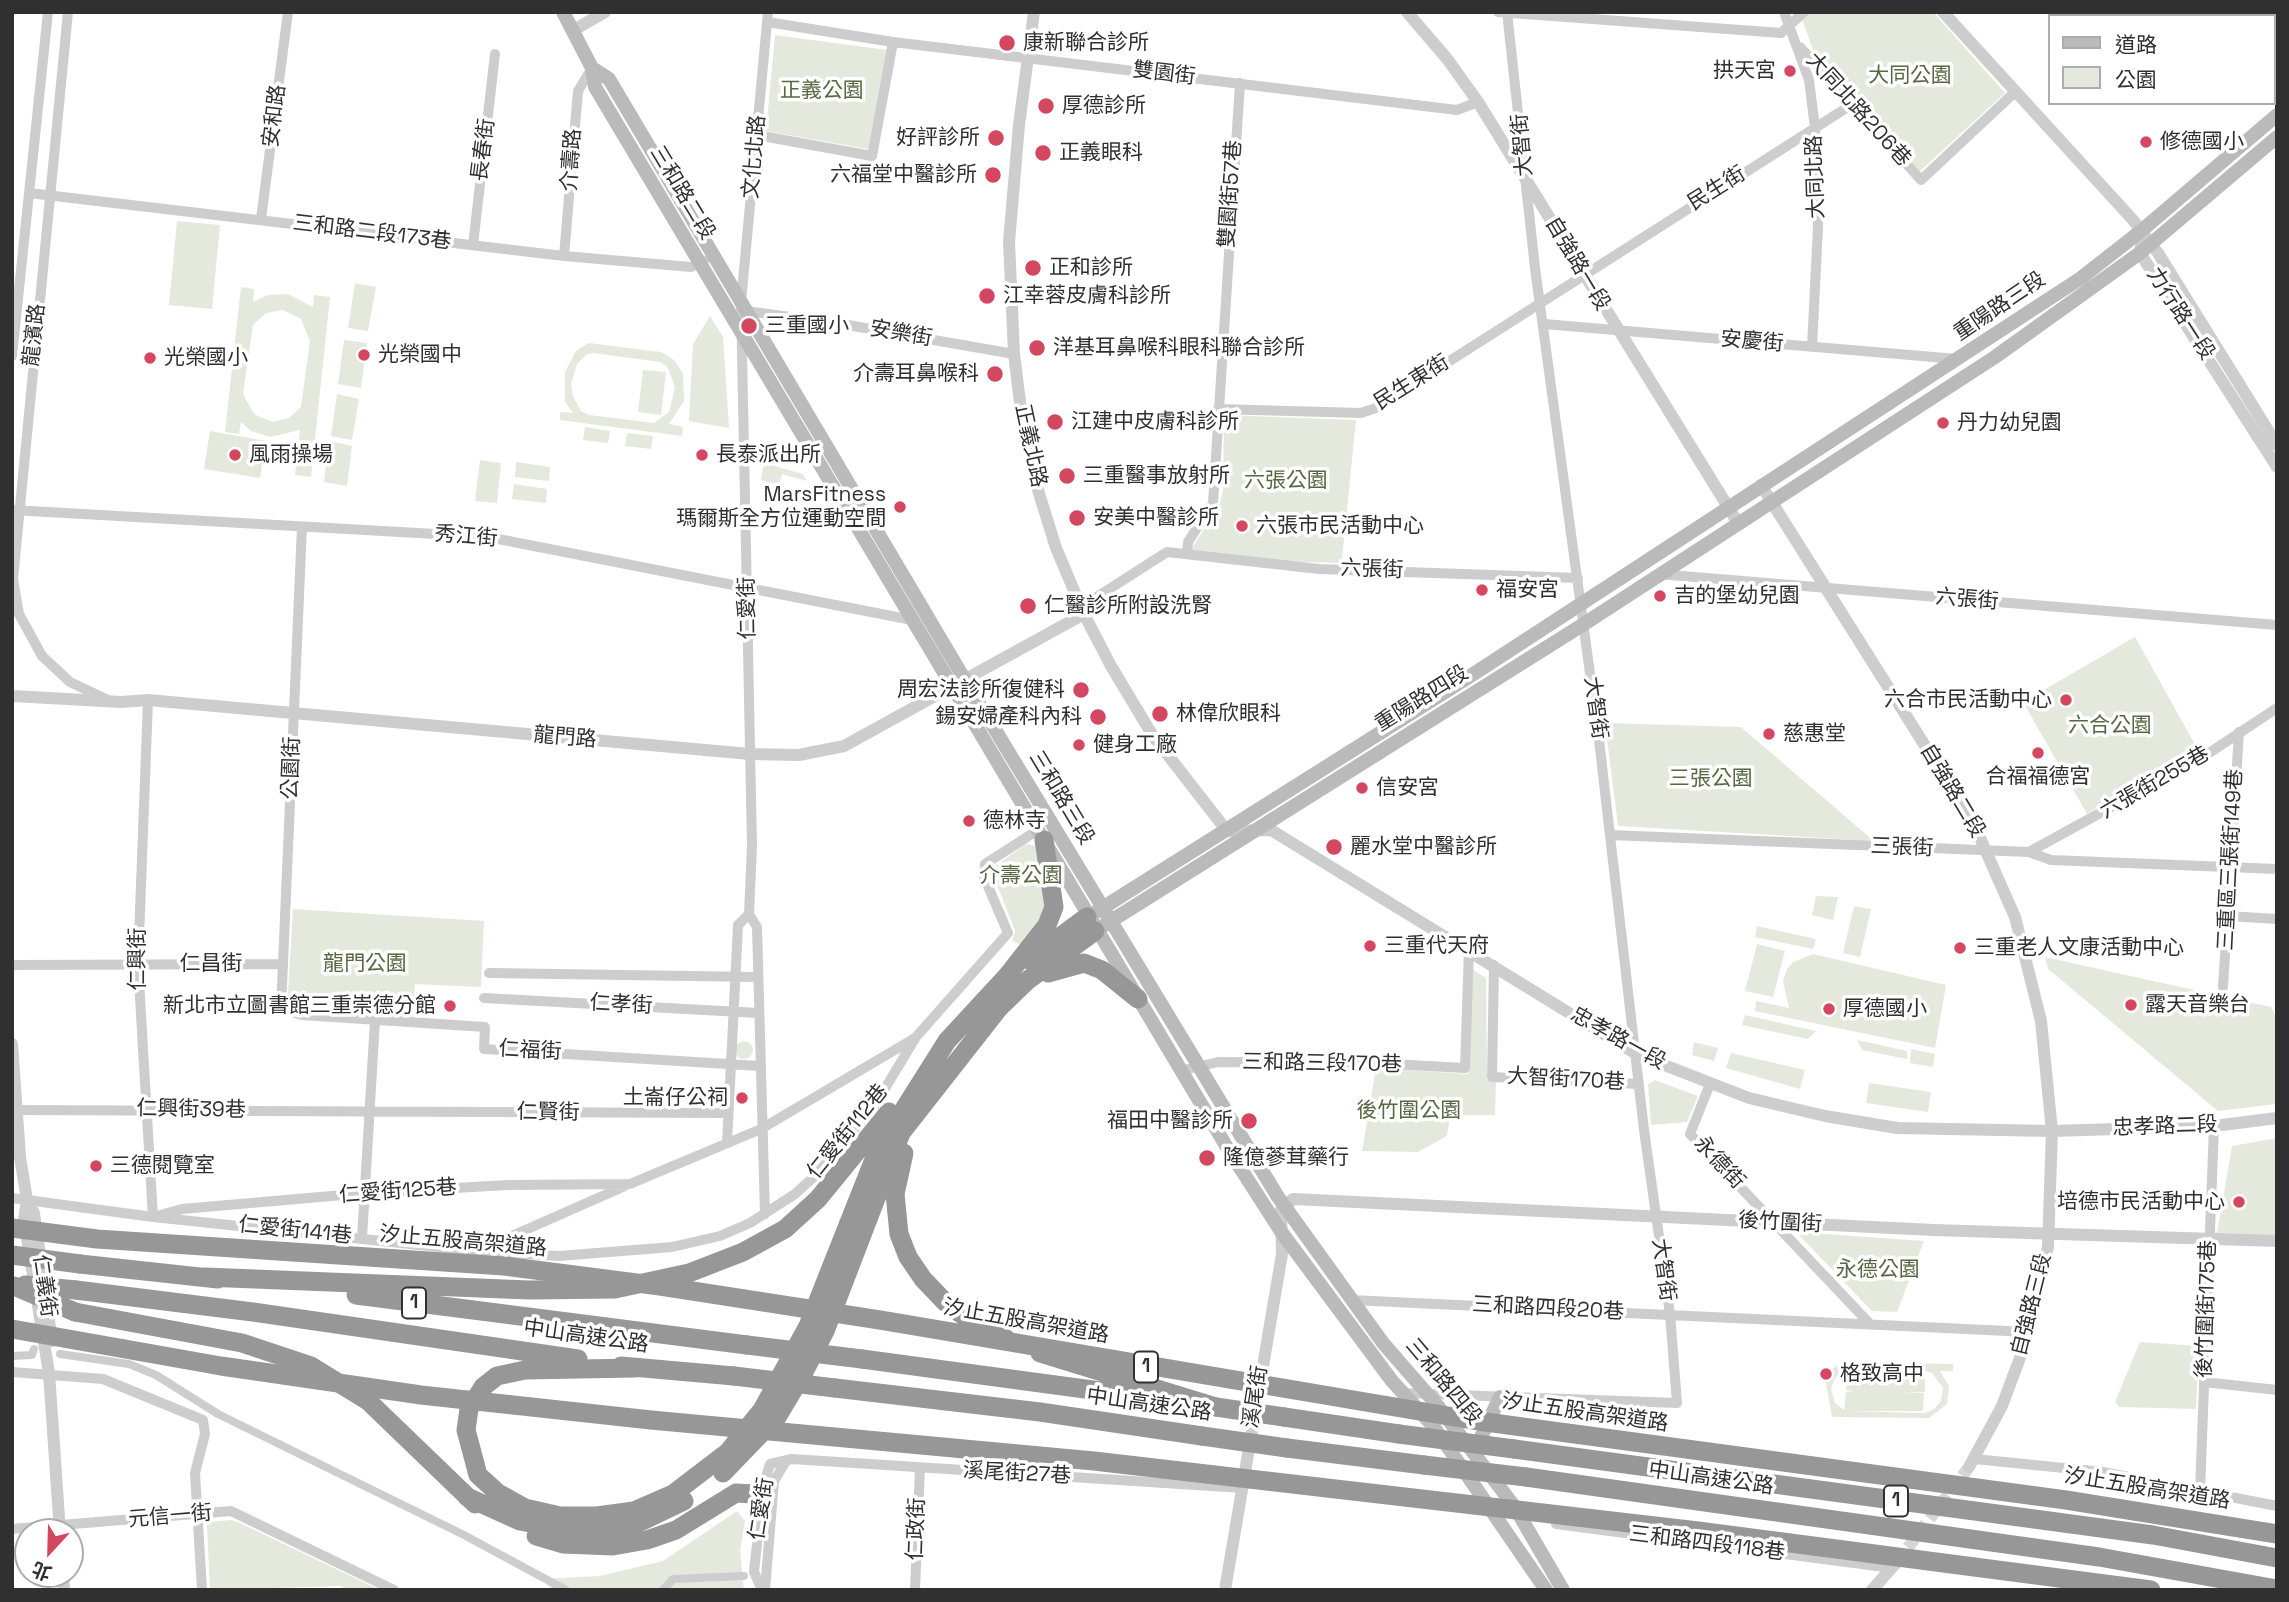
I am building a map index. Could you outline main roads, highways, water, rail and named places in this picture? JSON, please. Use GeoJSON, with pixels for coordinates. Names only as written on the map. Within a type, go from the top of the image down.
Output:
{"type":"FeatureCollection","features":[{"type":"Feature","properties":{"kind":"highway"},"geometry":{"type":"LineString","coordinates":[[205,1277],[529,1290],[615,1289],[689,1273],[743,1252],[785,1229],[810,1207],[947,1041],[1007,976],[1047,925],[1054,907],[1041,835]]}},
{"type":"Feature","properties":{"kind":"highway"},"geometry":{"type":"LineString","coordinates":[[1007,976],[1099,919]]}},
{"type":"Feature","properties":{"kind":"highway"},"geometry":{"type":"LineString","coordinates":[[467,1497],[495,1512],[545,1528],[576,1532],[606,1531],[660,1515],[707,1487],[741,1457],[777,1417],[825,1331],[901,1133],[999,1008],[1099,919]]}},
{"type":"Feature","properties":{"kind":"highway"},"geometry":{"type":"LineString","coordinates":[[999,1008],[1049,972],[1084,963],[1102,970],[1138,999]]}},
{"type":"Feature","properties":{"kind":"highway"},"geometry":{"type":"LineString","coordinates":[[635,1368],[525,1370],[497,1376],[483,1387],[469,1409],[466,1430],[478,1475],[498,1493],[525,1508],[560,1516],[597,1516],[634,1511],[673,1494],[728,1452],[773,1392],[807,1326],[877,1152],[947,1041]]}},
{"type":"Feature","properties":{"kind":"highway"},"geometry":{"type":"LineString","coordinates":[[921,1108],[897,1173],[895,1194],[899,1234],[916,1268],[946,1302],[993,1333],[1043,1354],[1216,1408]]}},
{"type":"Feature","properties":{"kind":"highway","name":"汐止五股高架道路"},"geometry":{"type":"LineString","coordinates":[[12,1228],[97,1239],[504,1266],[660,1286],[880,1320],[1478,1421],[2066,1500],[2277,1534]]}},
{"type":"Feature","properties":{"kind":"highway","name":"中山高速公路"},"geometry":{"type":"LineString","coordinates":[[12,1255],[862,1359],[2153,1535],[2277,1558]]}},
{"type":"Feature","properties":{"kind":"highway"},"geometry":{"type":"LineString","coordinates":[[13,1284],[75,1312],[242,1343],[311,1366],[368,1401],[467,1497],[522,1531],[563,1544],[613,1546],[647,1540],[676,1530],[736,1493],[753,1494],[761,1502]]}},
{"type":"Feature","properties":{"kind":"highway","name":"中山高速公路"},"geometry":{"type":"LineString","coordinates":[[13,1284],[253,1311],[635,1368],[734,1376],[1040,1412],[1287,1448],[2099,1557],[2277,1589]]}},
{"type":"Feature","properties":{"kind":"highway"},"geometry":{"type":"LineString","coordinates":[[12,1329],[221,1366],[421,1395],[650,1420],[1094,1461],[1698,1531],[2151,1590]]}},
{"type":"Feature","properties":{"kind":"main road","name":"三和路二段"},"geometry":{"type":"LineString","coordinates":[[563,12],[592,68],[595,87],[744,335]]}},
{"type":"Feature","properties":{"kind":"main road","name":"三和路二段"},"geometry":{"type":"LineString","coordinates":[[592,68],[609,79],[744,307]]}},
{"type":"Feature","properties":{"kind":"main road","name":"重陽路三段"},"geometry":{"type":"LineString","coordinates":[[1727,507],[1960,359],[2081,278],[2141,231],[2277,115]]}},
{"type":"Feature","properties":{"kind":"main road","name":"重陽路三段"},"geometry":{"type":"LineString","coordinates":[[1772,501],[1995,357],[2146,248],[2277,137]]}},
{"type":"Feature","properties":{"kind":"main road","name":"三和路三段"},"geometry":{"type":"LineString","coordinates":[[744,307],[959,683],[1099,919],[1138,999],[1282,1233]]}},
{"type":"Feature","properties":{"kind":"main road","name":"三和路三段"},"geometry":{"type":"LineString","coordinates":[[744,335],[912,620],[959,683],[1041,835],[1197,1067],[1285,1205]]}},
{"type":"Feature","properties":{"kind":"main road","name":"重陽路四段"},"geometry":{"type":"LineString","coordinates":[[1099,919],[1257,829],[1584,624],[1772,501]]}},
{"type":"Feature","properties":{"kind":"main road","name":"重陽路四段"},"geometry":{"type":"LineString","coordinates":[[1099,919],[1227,831],[1727,507]]}},
{"type":"Feature","properties":{"kind":"main road","name":"三和路四段"},"geometry":{"type":"LineString","coordinates":[[1285,1205],[1351,1300],[1474,1453],[1522,1519],[1563,1590]]}},
{"type":"Feature","properties":{"kind":"main road","name":"三和路四段"},"geometry":{"type":"LineString","coordinates":[[1282,1233],[1402,1392],[1434,1427],[1546,1590]]}},
{"type":"Feature","properties":{"kind":"main road"},"geometry":{"type":"LineString","coordinates":[[1474,1453],[1500,1396]]}},
{"type":"Feature","properties":{"kind":"tunnel"},"geometry":{"type":"LineString","coordinates":[[1897,1562],[1969,1467]]}},
{"type":"Feature","properties":{"kind":"place","name":"康新聯合診所"},"geometry":{"type":"Point","coordinates":[1007,43]}},
{"type":"Feature","properties":{"kind":"place","name":"拱天宮"},"geometry":{"type":"Point","coordinates":[1790,71]}},
{"type":"Feature","properties":{"kind":"place","name":"厚德診所"},"geometry":{"type":"Point","coordinates":[1046,106]}},
{"type":"Feature","properties":{"kind":"place","name":"好評診所"},"geometry":{"type":"Point","coordinates":[996,138]}},
{"type":"Feature","properties":{"kind":"place","name":"修德國小"},"geometry":{"type":"Point","coordinates":[2146,142]}},
{"type":"Feature","properties":{"kind":"place","name":"正義眼科"},"geometry":{"type":"Point","coordinates":[1043,153]}},
{"type":"Feature","properties":{"kind":"place","name":"六福堂中醫診所"},"geometry":{"type":"Point","coordinates":[993,175]}},
{"type":"Feature","properties":{"kind":"place","name":"正和診所"},"geometry":{"type":"Point","coordinates":[1033,268]}},
{"type":"Feature","properties":{"kind":"place","name":"江幸蓉皮膚科診所"},"geometry":{"type":"Point","coordinates":[987,296]}},
{"type":"Feature","properties":{"kind":"place","name":"三重國小"},"geometry":{"type":"Point","coordinates":[749,326]}},
{"type":"Feature","properties":{"kind":"place","name":"洋基耳鼻喉科眼科聯合診所"},"geometry":{"type":"Point","coordinates":[1037,348]}},
{"type":"Feature","properties":{"kind":"place","name":"光榮國中"},"geometry":{"type":"Point","coordinates":[364,355]}},
{"type":"Feature","properties":{"kind":"place","name":"光榮國小"},"geometry":{"type":"Point","coordinates":[150,358]}},
{"type":"Feature","properties":{"kind":"place","name":"介壽耳鼻喉科"},"geometry":{"type":"Point","coordinates":[995,374]}},
{"type":"Feature","properties":{"kind":"place","name":"江建中皮膚科診所"},"geometry":{"type":"Point","coordinates":[1055,422]}},
{"type":"Feature","properties":{"kind":"place","name":"丹力幼兒園"},"geometry":{"type":"Point","coordinates":[1943,423]}},
{"type":"Feature","properties":{"kind":"place","name":"風雨操場"},"geometry":{"type":"Point","coordinates":[235,455]}},
{"type":"Feature","properties":{"kind":"place","name":"長泰派出所"},"geometry":{"type":"Point","coordinates":[702,455]}},
{"type":"Feature","properties":{"kind":"place","name":"三重醫事放射所"},"geometry":{"type":"Point","coordinates":[1067,476]}},
{"type":"Feature","properties":{"kind":"place","name":"MarsFitness 瑪爾斯全方位運動空間"},"geometry":{"type":"Point","coordinates":[900,507]}},
{"type":"Feature","properties":{"kind":"place","name":"安美中醫診所"},"geometry":{"type":"Point","coordinates":[1077,518]}},
{"type":"Feature","properties":{"kind":"place","name":"六張市民活動中心"},"geometry":{"type":"Point","coordinates":[1242,526]}},
{"type":"Feature","properties":{"kind":"place","name":"福安宮"},"geometry":{"type":"Point","coordinates":[1482,590]}},
{"type":"Feature","properties":{"kind":"place","name":"吉的堡幼兒園"},"geometry":{"type":"Point","coordinates":[1660,596]}},
{"type":"Feature","properties":{"kind":"place","name":"仁醫診所附設洗腎"},"geometry":{"type":"Point","coordinates":[1028,606]}},
{"type":"Feature","properties":{"kind":"place","name":"周宏法診所復健科"},"geometry":{"type":"Point","coordinates":[1081,690]}},
{"type":"Feature","properties":{"kind":"place","name":"六合市民活動中心"},"geometry":{"type":"Point","coordinates":[2066,700]}},
{"type":"Feature","properties":{"kind":"place","name":"林偉欣眼科"},"geometry":{"type":"Point","coordinates":[1160,714]}},
{"type":"Feature","properties":{"kind":"place","name":"鍚安婦產科內科"},"geometry":{"type":"Point","coordinates":[1098,717]}},
{"type":"Feature","properties":{"kind":"place","name":"慈惠堂"},"geometry":{"type":"Point","coordinates":[1769,734]}},
{"type":"Feature","properties":{"kind":"place","name":"健身工廠"},"geometry":{"type":"Point","coordinates":[1079,745]}},
{"type":"Feature","properties":{"kind":"place","name":"合福福德宮"},"geometry":{"type":"Point","coordinates":[2038,753]}},
{"type":"Feature","properties":{"kind":"place","name":"信安宮"},"geometry":{"type":"Point","coordinates":[1362,788]}},
{"type":"Feature","properties":{"kind":"place","name":"德林寺"},"geometry":{"type":"Point","coordinates":[969,821]}},
{"type":"Feature","properties":{"kind":"place","name":"麗水堂中醫診所"},"geometry":{"type":"Point","coordinates":[1334,847]}},
{"type":"Feature","properties":{"kind":"place","name":"三重代天府"},"geometry":{"type":"Point","coordinates":[1370,946]}},
{"type":"Feature","properties":{"kind":"place","name":"三重老人文康活動中心"},"geometry":{"type":"Point","coordinates":[1960,948]}},
{"type":"Feature","properties":{"kind":"place","name":"露天音樂台"},"geometry":{"type":"Point","coordinates":[2131,1005]}},
{"type":"Feature","properties":{"kind":"place","name":"新北市立圖書館三重崇德分館"},"geometry":{"type":"Point","coordinates":[450,1006]}},
{"type":"Feature","properties":{"kind":"place","name":"厚德國小"},"geometry":{"type":"Point","coordinates":[1829,1009]}},
{"type":"Feature","properties":{"kind":"place","name":"土崙仔公祠"},"geometry":{"type":"Point","coordinates":[742,1098]}},
{"type":"Feature","properties":{"kind":"place","name":"福田中醫診所"},"geometry":{"type":"Point","coordinates":[1249,1121]}},
{"type":"Feature","properties":{"kind":"place","name":"隆億蔘茸藥行"},"geometry":{"type":"Point","coordinates":[1207,1158]}},
{"type":"Feature","properties":{"kind":"place","name":"三德閱覽室"},"geometry":{"type":"Point","coordinates":[96,1166]}},
{"type":"Feature","properties":{"kind":"place","name":"培德市民活動中心"},"geometry":{"type":"Point","coordinates":[2239,1202]}},
{"type":"Feature","properties":{"kind":"place","name":"格致高中"},"geometry":{"type":"Point","coordinates":[1826,1374]}},
{"type":"Feature","properties":{"kind":"park label","name":"大同公園"},"geometry":{"type":"Point","coordinates":[1910,76]}},
{"type":"Feature","properties":{"kind":"park label","name":"正義公園"},"geometry":{"type":"Point","coordinates":[822,91]}},
{"type":"Feature","properties":{"kind":"park label","name":"六張公園"},"geometry":{"type":"Point","coordinates":[1286,481]}},
{"type":"Feature","properties":{"kind":"park label","name":"六合公園"},"geometry":{"type":"Point","coordinates":[2110,726]}},
{"type":"Feature","properties":{"kind":"park label","name":"三張公園"},"geometry":{"type":"Point","coordinates":[1711,779]}},
{"type":"Feature","properties":{"kind":"park label","name":"介壽公園"},"geometry":{"type":"Point","coordinates":[1021,876]}},
{"type":"Feature","properties":{"kind":"park label","name":"龍門公園"},"geometry":{"type":"Point","coordinates":[365,964]}},
{"type":"Feature","properties":{"kind":"park label","name":"後竹圍公園"},"geometry":{"type":"Point","coordinates":[1409,1111]}},
{"type":"Feature","properties":{"kind":"park label","name":"永德公園"},"geometry":{"type":"Point","coordinates":[1878,1270]}}]}
